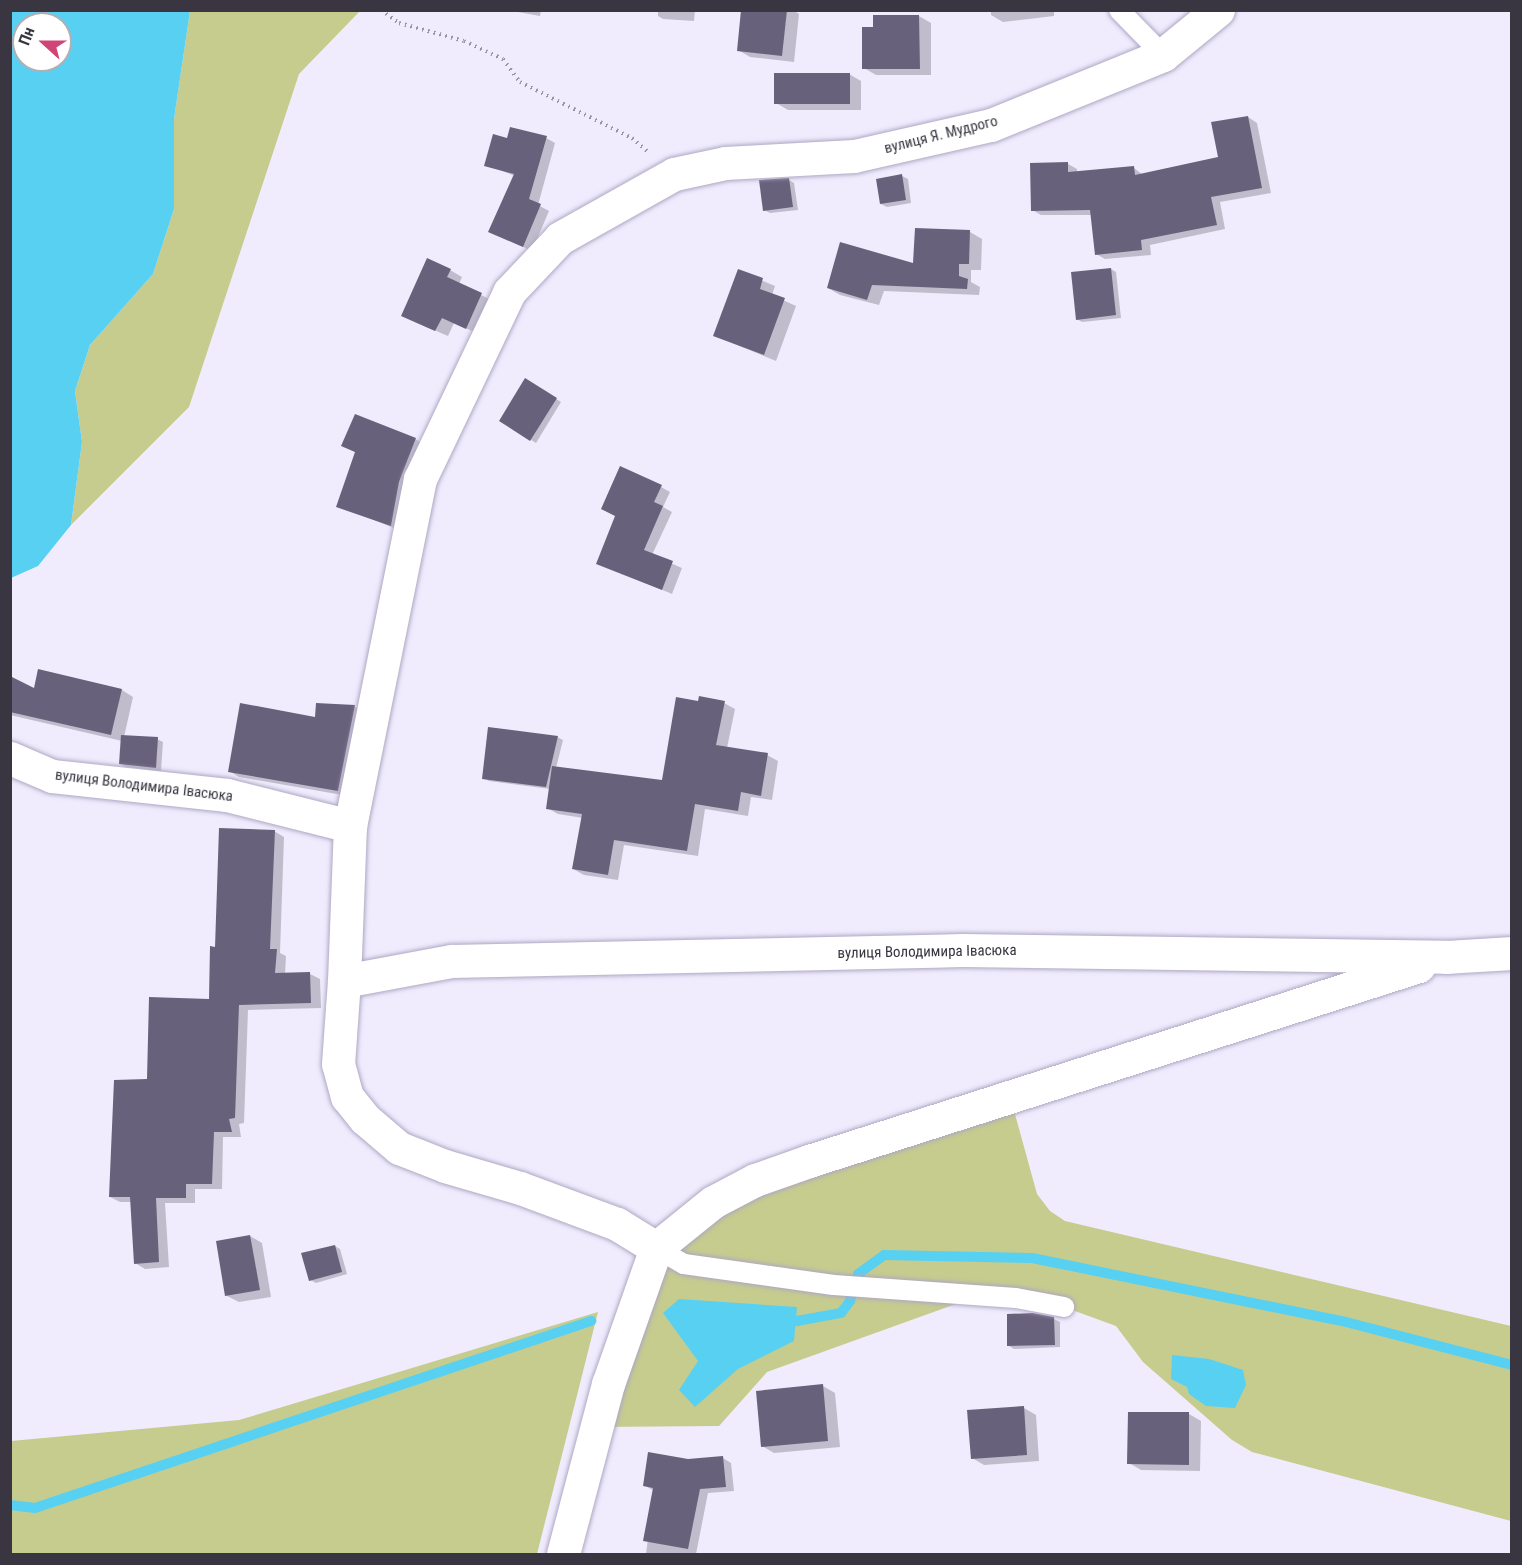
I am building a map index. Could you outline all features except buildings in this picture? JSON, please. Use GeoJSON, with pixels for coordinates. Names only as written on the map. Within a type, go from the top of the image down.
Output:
{"type":"FeatureCollection","features":[{"type":"Feature","properties":{"kind":"street","name":"вулиця Я. Мудрого"},"geometry":{"type":"LineString","coordinates":[[656,1248],[617,1224],[520,1188],[445,1166],[399,1148],[347,1097],[338,1064],[345,981],[350,826],[420,479],[508,292],[560,238],[674,174],[726,163],[854,156],[991,125],[1163,55],[1218,10]]}},
{"type":"Feature","properties":{"kind":"street","name":"вулиця Володимира Івасюка"},"geometry":{"type":"LineString","coordinates":[[10,758],[52,776],[227,795],[350,826]]}},
{"type":"Feature","properties":{"kind":"street","name":"вулиця Володимира Івасюка"},"geometry":{"type":"LineString","coordinates":[[345,981],[451,961],[962,950],[1446,957],[1512,953]]}},
{"type":"Feature","properties":{"kind":"street"},"geometry":{"type":"LineString","coordinates":[[563,1554],[608,1384],[656,1248],[713,1202],[755,1180],[1446,957]]}},
{"type":"Feature","properties":{"kind":"lane"},"geometry":{"type":"LineString","coordinates":[[1119,10],[1163,55]]}},
{"type":"Feature","properties":{"kind":"lane"},"geometry":{"type":"LineString","coordinates":[[656,1248],[684,1264],[834,1286],[1016,1298],[1064,1307]]}},
{"type":"Feature","properties":{"kind":"path"},"geometry":{"type":"LineString","coordinates":[[381,10],[399,23],[464,41],[503,59],[520,82],[632,138],[674,174]]}},
{"type":"Feature","properties":{"kind":"green space"},"geometry":{"type":"Polygon","coordinates":[[[190,11],[360,11],[299,74],[189,407],[71,525],[82,442],[75,391],[90,345],[153,274],[174,209],[174,119],[190,11]]]}},
{"type":"Feature","properties":{"kind":"green space"},"geometry":{"type":"Polygon","coordinates":[[[1010,1096],[1037,1194],[1050,1211],[1065,1221],[1511,1326],[1511,1521],[1252,1452],[1232,1440],[1143,1362],[1116,1326],[1064,1307],[978,1296],[767,1372],[719,1426],[597,1427],[656,1248],[713,1202],[1010,1096]]]}},
{"type":"Feature","properties":{"kind":"green space"},"geometry":{"type":"Polygon","coordinates":[[[598,1312],[537,1554],[11,1554],[11,1441],[239,1420],[598,1312]]]}},
{"type":"Feature","properties":{"kind":"water"},"geometry":{"type":"Polygon","coordinates":[[[10,11],[190,11],[174,119],[174,209],[153,274],[90,345],[75,391],[82,442],[71,525],[38,566],[11,578],[10,11]]]}},
{"type":"Feature","properties":{"kind":"water"},"geometry":{"type":"Polygon","coordinates":[[[679,1299],[797,1307],[794,1341],[738,1369],[695,1407],[679,1390],[698,1361],[663,1313],[679,1299]]]}},
{"type":"Feature","properties":{"kind":"water"},"geometry":{"type":"Polygon","coordinates":[[[1172,1355],[1209,1359],[1243,1370],[1246,1385],[1235,1408],[1206,1406],[1189,1394],[1187,1387],[1171,1379],[1172,1355]]]}},
{"type":"Feature","properties":{"kind":"waterway"},"geometry":{"type":"LineString","coordinates":[[783,1320],[797,1321],[841,1313],[850,1301],[858,1274],[884,1255],[1032,1258],[1346,1322],[1512,1365]]}},
{"type":"Feature","properties":{"kind":"waterway"},"geometry":{"type":"LineString","coordinates":[[10,1505],[35,1508],[591,1321]]}}]}
